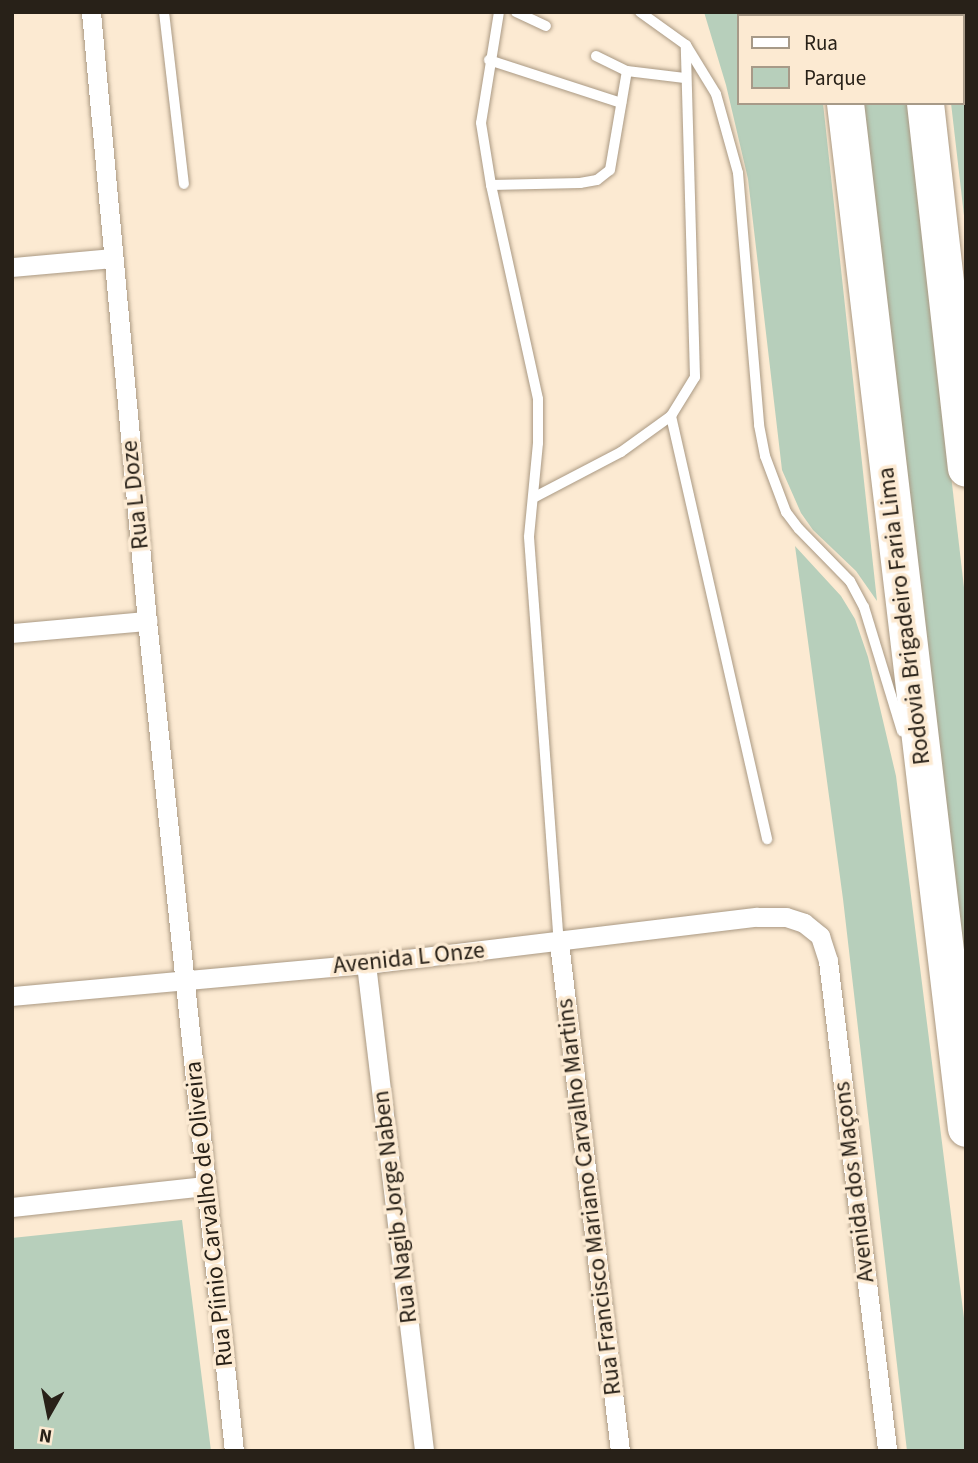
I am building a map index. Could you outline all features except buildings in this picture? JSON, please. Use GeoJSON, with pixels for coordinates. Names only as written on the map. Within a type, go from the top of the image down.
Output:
{"type":"FeatureCollection","features":[{"type":"Feature","properties":{"kind":"highway","name":"Rodovia Brigadeiro Faria Lima"},"geometry":{"type":"LineString","coordinates":[[845,105],[928,826],[966,1128]]}},
{"type":"Feature","properties":{"kind":"highway"},"geometry":{"type":"LineString","coordinates":[[925,105],[966,468]]}},
{"type":"Feature","properties":{"kind":"street","name":"Rua L Doze"},"geometry":{"type":"LineString","coordinates":[[91,12],[147,621],[185,978]]}},
{"type":"Feature","properties":{"kind":"street"},"geometry":{"type":"LineString","coordinates":[[12,267],[112,258]]}},
{"type":"Feature","properties":{"kind":"street"},"geometry":{"type":"LineString","coordinates":[[12,633],[147,621]]}},
{"type":"Feature","properties":{"kind":"street","name":"Avenida L Onze"},"geometry":{"type":"LineString","coordinates":[[12,996],[185,978],[366,964],[559,943],[757,917],[786,917],[804,923]]}},
{"type":"Feature","properties":{"kind":"street","name":"Avenida dos Maçons"},"geometry":{"type":"LineString","coordinates":[[804,923],[820,936],[828,961],[887,1451]]}},
{"type":"Feature","properties":{"kind":"street","name":"Rua Francisco Mariano Carvalho Martins"},"geometry":{"type":"LineString","coordinates":[[559,943],[620,1451]]}},
{"type":"Feature","properties":{"kind":"street","name":"Rua Nagib Jorge Naben"},"geometry":{"type":"LineString","coordinates":[[366,964],[424,1451]]}},
{"type":"Feature","properties":{"kind":"street","name":"Rua Píinio Carvalho de Oliveira"},"geometry":{"type":"LineString","coordinates":[[185,978],[234,1451]]}},
{"type":"Feature","properties":{"kind":"street"},"geometry":{"type":"LineString","coordinates":[[12,1207],[205,1186]]}},
{"type":"Feature","properties":{"kind":"lane"},"geometry":{"type":"LineString","coordinates":[[164,12],[184,184]]}},
{"type":"Feature","properties":{"kind":"lane"},"geometry":{"type":"LineString","coordinates":[[499,12],[489,60],[481,123],[491,185],[538,399],[529,537],[559,943]]}},
{"type":"Feature","properties":{"kind":"lane"},"geometry":{"type":"LineString","coordinates":[[516,12],[546,26]]}},
{"type":"Feature","properties":{"kind":"lane"},"geometry":{"type":"LineString","coordinates":[[640,12],[686,45],[716,94],[738,173],[759,425],[774,488],[799,529],[850,581],[864,607],[907,747]]}},
{"type":"Feature","properties":{"kind":"lane"},"geometry":{"type":"LineString","coordinates":[[533,498],[621,452],[671,416],[695,377],[686,45]]}},
{"type":"Feature","properties":{"kind":"lane"},"geometry":{"type":"LineString","coordinates":[[596,56],[627,71],[685,79]]}},
{"type":"Feature","properties":{"kind":"lane"},"geometry":{"type":"LineString","coordinates":[[489,60],[621,103]]}},
{"type":"Feature","properties":{"kind":"lane"},"geometry":{"type":"LineString","coordinates":[[491,185],[597,180],[610,170],[627,71]]}},
{"type":"Feature","properties":{"kind":"lane"},"geometry":{"type":"LineString","coordinates":[[671,416],[767,839]]}},
{"type":"Feature","properties":{"kind":"lane"},"geometry":{"type":"LineString","coordinates":[[910,760],[928,826]]}},
{"type":"Feature","properties":{"kind":"green space"},"geometry":{"type":"Polygon","coordinates":[[[704,12],[813,12],[736,14],[736,105],[823,105],[877,601],[856,571],[813,530],[801,513],[782,470],[748,179],[726,85],[704,12]]]}},
{"type":"Feature","properties":{"kind":"green space"},"geometry":{"type":"Polygon","coordinates":[[[966,12],[966,233],[951,105],[964,105],[964,14],[940,14],[966,12]]]}},
{"type":"Feature","properties":{"kind":"green space"},"geometry":{"type":"Polygon","coordinates":[[[860,105],[908,105],[966,605],[966,1051],[860,105]]]}},
{"type":"Feature","properties":{"kind":"green space"},"geometry":{"type":"Polygon","coordinates":[[[795,546],[841,596],[855,619],[868,657],[896,776],[966,1334],[966,1451],[907,1451],[843,899],[795,546]]]}},
{"type":"Feature","properties":{"kind":"green space"},"geometry":{"type":"Polygon","coordinates":[[[182,1220],[211,1451],[12,1451],[12,1238],[182,1220]]]}}]}
